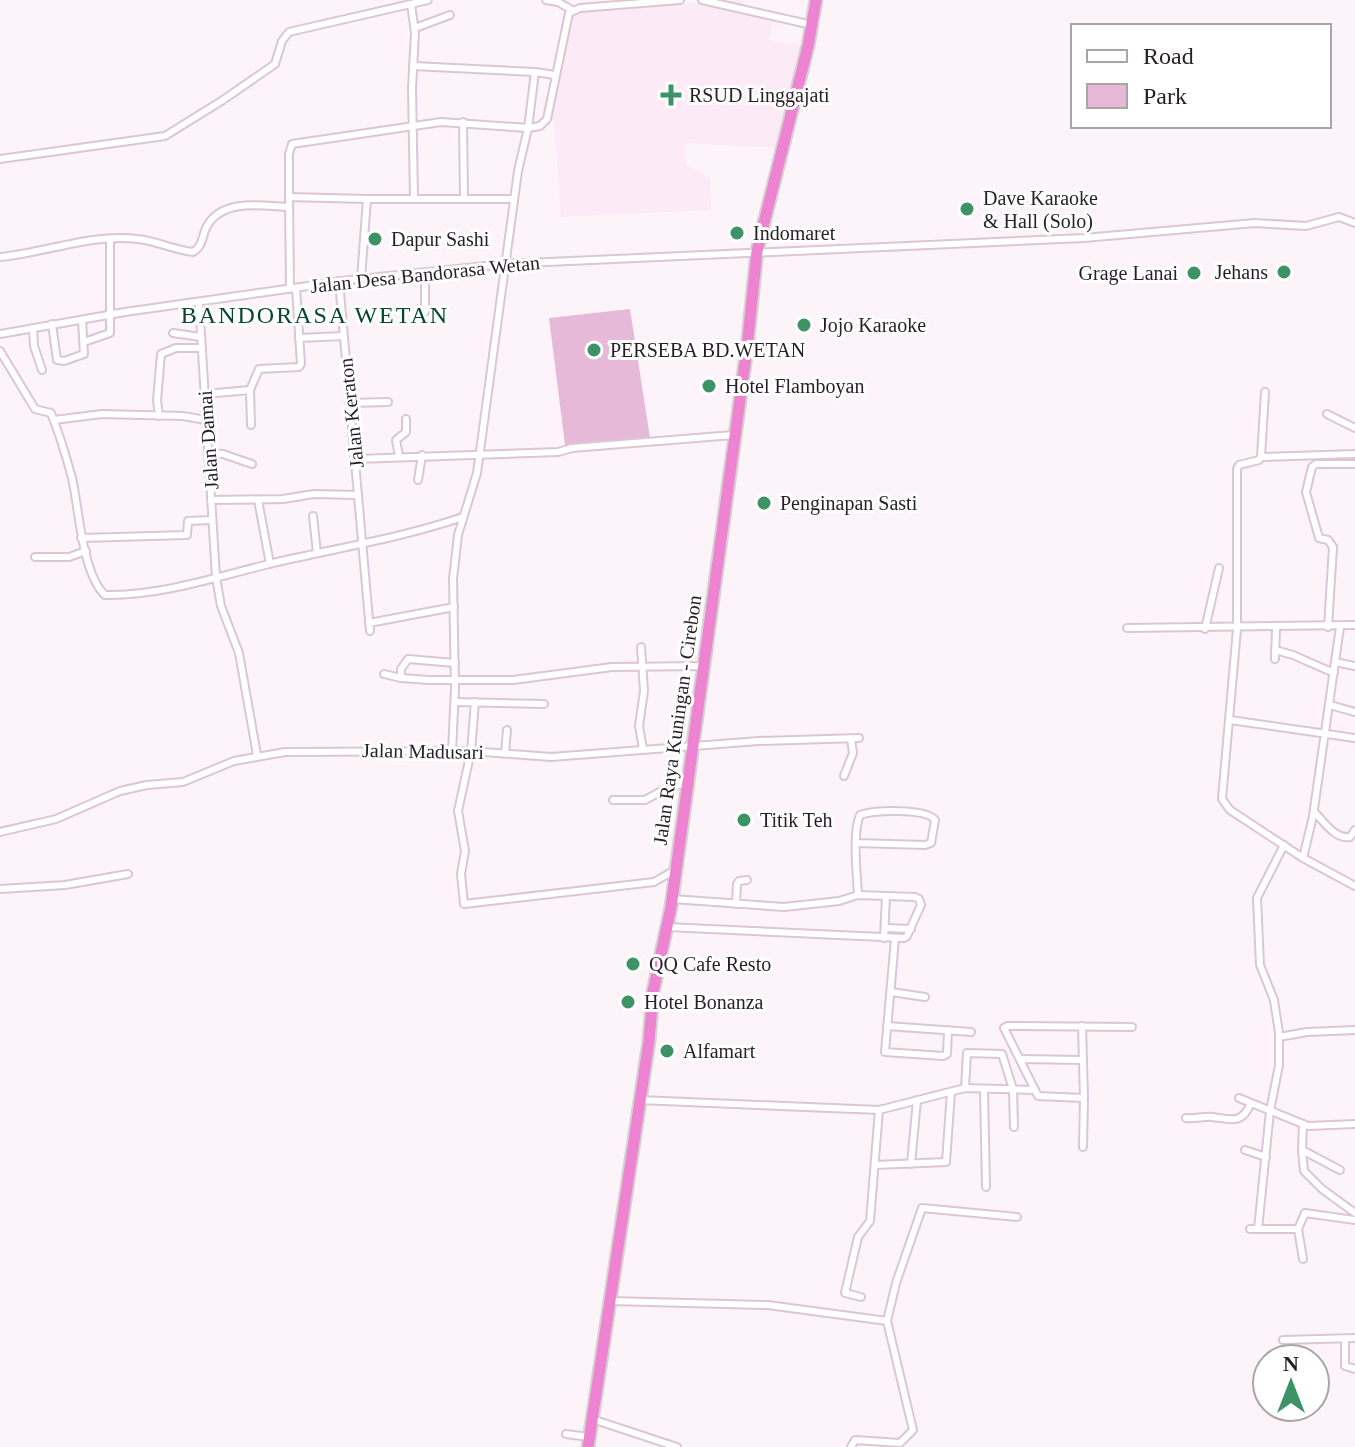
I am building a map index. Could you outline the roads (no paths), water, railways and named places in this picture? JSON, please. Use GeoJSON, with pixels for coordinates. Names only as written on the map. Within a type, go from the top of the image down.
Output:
{"type":"FeatureCollection","features":[{"type":"Feature","properties":{"kind":"highway","name":"Jalan Raya Kuningan - Cirebon"},"geometry":{"type":"LineString","coordinates":[[589,1442],[653,992],[674,884],[747,348],[757,251],[813,25],[816,0]]}},
{"type":"Feature","properties":{"kind":"street"},"geometry":{"type":"LineString","coordinates":[[0,159],[165,136],[275,64],[282,41],[289,32],[428,0]]}},
{"type":"Feature","properties":{"kind":"street"},"geometry":{"type":"LineString","coordinates":[[546,0],[558,2],[572,10],[680,0]]}},
{"type":"Feature","properties":{"kind":"street"},"geometry":{"type":"LineString","coordinates":[[702,0],[813,25]]}},
{"type":"Feature","properties":{"kind":"street"},"geometry":{"type":"LineString","coordinates":[[411,4],[415,28],[414,199]]}},
{"type":"Feature","properties":{"kind":"street"},"geometry":{"type":"LineString","coordinates":[[251,425],[250,390],[259,369],[299,367],[289,207],[289,154],[292,144],[415,124],[463,122],[528,128],[540,126],[545,122],[572,10]]}},
{"type":"Feature","properties":{"kind":"street"},"geometry":{"type":"LineString","coordinates":[[415,28],[450,15]]}},
{"type":"Feature","properties":{"kind":"street"},"geometry":{"type":"LineString","coordinates":[[413,66],[555,75]]}},
{"type":"Feature","properties":{"kind":"street"},"geometry":{"type":"LineString","coordinates":[[452,751],[455,702],[453,579],[458,535],[477,473],[514,199],[535,72]]}},
{"type":"Feature","properties":{"kind":"street"},"geometry":{"type":"LineString","coordinates":[[463,122],[464,199]]}},
{"type":"Feature","properties":{"kind":"street"},"geometry":{"type":"LineString","coordinates":[[289,197],[514,199]]}},
{"type":"Feature","properties":{"kind":"street"},"geometry":{"type":"LineString","coordinates":[[361,279],[367,199]]}},
{"type":"Feature","properties":{"kind":"street"},"geometry":{"type":"LineString","coordinates":[[0,257],[33,254],[81,243],[136,238],[193,252],[200,246],[206,227],[214,216],[229,207],[289,207]]}},
{"type":"Feature","properties":{"kind":"street","name":"Jalan Desa Bandorasa Wetan"},"geometry":{"type":"LineString","coordinates":[[0,334],[339,281],[505,264],[1084,238],[1255,223],[1306,226],[1339,217],[1355,223]]}},
{"type":"Feature","properties":{"kind":"street"},"geometry":{"type":"LineString","coordinates":[[84,342],[110,333],[110,240]]}},
{"type":"Feature","properties":{"kind":"street"},"geometry":{"type":"LineString","coordinates":[[425,272],[425,312]]}},
{"type":"Feature","properties":{"kind":"street","name":"Jalan Keraton"},"geometry":{"type":"LineString","coordinates":[[339,281],[369,627],[454,607]]}},
{"type":"Feature","properties":{"kind":"street","name":"Jalan Damai"},"geometry":{"type":"LineString","coordinates":[[199,302],[216,577],[221,606],[239,653],[257,755]]}},
{"type":"Feature","properties":{"kind":"street"},"geometry":{"type":"LineString","coordinates":[[52,324],[57,360],[60,362],[82,356],[82,320]]}},
{"type":"Feature","properties":{"kind":"street"},"geometry":{"type":"LineString","coordinates":[[33,328],[34,346],[42,370]]}},
{"type":"Feature","properties":{"kind":"street"},"geometry":{"type":"LineString","coordinates":[[173,333],[201,337]]}},
{"type":"Feature","properties":{"kind":"street"},"geometry":{"type":"LineString","coordinates":[[299,338],[343,336]]}},
{"type":"Feature","properties":{"kind":"street"},"geometry":{"type":"LineString","coordinates":[[159,416],[157,400],[161,354],[176,348],[202,348]]}},
{"type":"Feature","properties":{"kind":"street"},"geometry":{"type":"LineString","coordinates":[[0,351],[33,406],[50,411],[54,420],[72,478],[81,538],[98,587],[105,595],[151,591],[216,577],[415,533],[463,516]]}},
{"type":"Feature","properties":{"kind":"street"},"geometry":{"type":"LineString","coordinates":[[205,394],[250,390]]}},
{"type":"Feature","properties":{"kind":"street"},"geometry":{"type":"LineString","coordinates":[[1261,457],[1265,392]]}},
{"type":"Feature","properties":{"kind":"street"},"geometry":{"type":"LineString","coordinates":[[350,403],[388,402]]}},
{"type":"Feature","properties":{"kind":"street"},"geometry":{"type":"LineString","coordinates":[[54,420],[102,414],[206,420]]}},
{"type":"Feature","properties":{"kind":"street"},"geometry":{"type":"LineString","coordinates":[[1327,414],[1355,428]]}},
{"type":"Feature","properties":{"kind":"street"},"geometry":{"type":"LineString","coordinates":[[399,456],[396,440],[406,432],[406,419]]}},
{"type":"Feature","properties":{"kind":"street"},"geometry":{"type":"LineString","coordinates":[[356,459],[558,452],[572,448],[733,435]]}},
{"type":"Feature","properties":{"kind":"street"},"geometry":{"type":"LineString","coordinates":[[208,453],[223,454],[252,464]]}},
{"type":"Feature","properties":{"kind":"street"},"geometry":{"type":"LineString","coordinates":[[1355,454],[1261,457],[1239,465],[1237,469],[1237,629],[1222,792],[1224,805],[1303,858],[1355,886]]}},
{"type":"Feature","properties":{"kind":"street"},"geometry":{"type":"LineString","coordinates":[[418,480],[422,455]]}},
{"type":"Feature","properties":{"kind":"street"},"geometry":{"type":"LineString","coordinates":[[1328,627],[1333,547],[1331,542],[1319,538],[1306,492],[1312,467],[1316,464],[1355,464]]}},
{"type":"Feature","properties":{"kind":"street"},"geometry":{"type":"LineString","coordinates":[[211,500],[258,500],[314,494],[358,495]]}},
{"type":"Feature","properties":{"kind":"street"},"geometry":{"type":"LineString","coordinates":[[258,500],[270,564]]}},
{"type":"Feature","properties":{"kind":"street"},"geometry":{"type":"LineString","coordinates":[[313,516],[317,553]]}},
{"type":"Feature","properties":{"kind":"street"},"geometry":{"type":"LineString","coordinates":[[81,538],[187,535],[188,521],[212,520]]}},
{"type":"Feature","properties":{"kind":"street"},"geometry":{"type":"LineString","coordinates":[[35,557],[69,557],[86,551]]}},
{"type":"Feature","properties":{"kind":"street"},"geometry":{"type":"LineString","coordinates":[[1205,629],[1219,568]]}},
{"type":"Feature","properties":{"kind":"street"},"geometry":{"type":"LineString","coordinates":[[1127,628],[1237,629],[1355,625]]}},
{"type":"Feature","properties":{"kind":"street"},"geometry":{"type":"LineString","coordinates":[[1303,858],[1314,812],[1340,627]]}},
{"type":"Feature","properties":{"kind":"street"},"geometry":{"type":"LineString","coordinates":[[1275,659],[1276,628]]}},
{"type":"Feature","properties":{"kind":"street"},"geometry":{"type":"LineString","coordinates":[[641,647],[644,691],[639,726],[643,749]]}},
{"type":"Feature","properties":{"kind":"street"},"geometry":{"type":"LineString","coordinates":[[1275,650],[1334,673]]}},
{"type":"Feature","properties":{"kind":"street"},"geometry":{"type":"LineString","coordinates":[[401,678],[401,669],[408,659],[455,663]]}},
{"type":"Feature","properties":{"kind":"street"},"geometry":{"type":"LineString","coordinates":[[1335,662],[1355,666]]}},
{"type":"Feature","properties":{"kind":"street"},"geometry":{"type":"LineString","coordinates":[[384,674],[401,678],[513,680],[612,667],[703,666]]}},
{"type":"Feature","properties":{"kind":"street"},"geometry":{"type":"LineString","coordinates":[[455,702],[544,704]]}},
{"type":"Feature","properties":{"kind":"street"},"geometry":{"type":"LineString","coordinates":[[475,702],[471,751],[458,811],[465,851],[461,874],[464,904],[654,882],[674,884],[736,904],[784,907],[839,901],[858,895],[919,899],[921,905],[907,936],[895,939],[667,927]]}},
{"type":"Feature","properties":{"kind":"street"},"geometry":{"type":"LineString","coordinates":[[1330,705],[1355,712]]}},
{"type":"Feature","properties":{"kind":"street"},"geometry":{"type":"LineString","coordinates":[[1230,720],[1355,738]]}},
{"type":"Feature","properties":{"kind":"street"},"geometry":{"type":"LineString","coordinates":[[505,753],[507,730]]}},
{"type":"Feature","properties":{"kind":"street","name":"Jalan Madusari"},"geometry":{"type":"LineString","coordinates":[[0,832],[56,819],[120,791],[183,782],[257,755],[350,750],[471,751],[551,757],[693,745],[855,739],[844,776]]}},
{"type":"Feature","properties":{"kind":"street"},"geometry":{"type":"LineString","coordinates":[[613,800],[645,800],[667,788],[688,782]]}},
{"type":"Feature","properties":{"kind":"street"},"geometry":{"type":"LineString","coordinates":[[1314,812],[1343,838],[1350,837],[1355,830]]}},
{"type":"Feature","properties":{"kind":"street"},"geometry":{"type":"LineString","coordinates":[[857,843],[925,845],[931,843],[935,820],[926,813],[863,814],[858,818],[857,843],[858,895]]}},
{"type":"Feature","properties":{"kind":"street"},"geometry":{"type":"LineString","coordinates":[[1284,845],[1257,898],[1260,965],[1274,1000],[1279,1037],[1278,1074],[1254,1229],[1298,1229]]}},
{"type":"Feature","properties":{"kind":"street"},"geometry":{"type":"LineString","coordinates":[[0,889],[65,885],[128,874]]}},
{"type":"Feature","properties":{"kind":"street"},"geometry":{"type":"LineString","coordinates":[[736,904],[737,884],[747,880]]}},
{"type":"Feature","properties":{"kind":"street"},"geometry":{"type":"LineString","coordinates":[[884,938],[886,896]]}},
{"type":"Feature","properties":{"kind":"street"},"geometry":{"type":"LineString","coordinates":[[885,928],[911,929]]}},
{"type":"Feature","properties":{"kind":"street"},"geometry":{"type":"LineString","coordinates":[[895,939],[884,1050],[888,1053],[943,1056],[947,1054],[948,1030]]}},
{"type":"Feature","properties":{"kind":"street"},"geometry":{"type":"LineString","coordinates":[[891,992],[925,997]]}},
{"type":"Feature","properties":{"kind":"street"},"geometry":{"type":"LineString","coordinates":[[887,1026],[971,1032]]}},
{"type":"Feature","properties":{"kind":"street"},"geometry":{"type":"LineString","coordinates":[[1084,1098],[1041,1097],[1003,1032],[1007,1026],[1132,1027]]}},
{"type":"Feature","properties":{"kind":"street"},"geometry":{"type":"LineString","coordinates":[[1082,1026],[1083,1147]]}},
{"type":"Feature","properties":{"kind":"street"},"geometry":{"type":"LineString","coordinates":[[1279,1037],[1307,1032],[1355,1030]]}},
{"type":"Feature","properties":{"kind":"street"},"geometry":{"type":"LineString","coordinates":[[965,1088],[967,1053],[1002,1054],[1013,1089],[1014,1127]]}},
{"type":"Feature","properties":{"kind":"street"},"geometry":{"type":"LineString","coordinates":[[1020,1059],[1083,1060]]}},
{"type":"Feature","properties":{"kind":"street"},"geometry":{"type":"LineString","coordinates":[[639,1100],[879,1110],[965,1088],[1035,1090]]}},
{"type":"Feature","properties":{"kind":"street"},"geometry":{"type":"LineString","coordinates":[[984,1089],[986,1187]]}},
{"type":"Feature","properties":{"kind":"street"},"geometry":{"type":"LineString","coordinates":[[875,1165],[946,1162],[951,1092]]}},
{"type":"Feature","properties":{"kind":"street"},"geometry":{"type":"LineString","coordinates":[[1239,1098],[1308,1126],[1355,1124]]}},
{"type":"Feature","properties":{"kind":"street"},"geometry":{"type":"LineString","coordinates":[[911,1164],[917,1100]]}},
{"type":"Feature","properties":{"kind":"street"},"geometry":{"type":"LineString","coordinates":[[1186,1118],[1213,1117],[1238,1121],[1244,1118],[1251,1103]]}},
{"type":"Feature","properties":{"kind":"street"},"geometry":{"type":"LineString","coordinates":[[861,1297],[845,1293],[858,1237],[870,1221],[879,1110]]}},
{"type":"Feature","properties":{"kind":"street"},"geometry":{"type":"LineString","coordinates":[[1303,1124],[1304,1171],[1322,1189],[1355,1213]]}},
{"type":"Feature","properties":{"kind":"street"},"geometry":{"type":"LineString","coordinates":[[1245,1150],[1266,1157]]}},
{"type":"Feature","properties":{"kind":"street"},"geometry":{"type":"LineString","coordinates":[[1302,1150],[1340,1170]]}},
{"type":"Feature","properties":{"kind":"street"},"geometry":{"type":"LineString","coordinates":[[851,1447],[855,1440],[900,1443],[913,1430],[887,1321],[896,1283],[922,1207],[1017,1217]]}},
{"type":"Feature","properties":{"kind":"street"},"geometry":{"type":"LineString","coordinates":[[1303,1259],[1298,1229],[1305,1213],[1355,1220]]}},
{"type":"Feature","properties":{"kind":"street"},"geometry":{"type":"LineString","coordinates":[[611,1301],[768,1305],[887,1321]]}},
{"type":"Feature","properties":{"kind":"street"},"geometry":{"type":"LineString","coordinates":[[1283,1340],[1355,1338]]}},
{"type":"Feature","properties":{"kind":"street"},"geometry":{"type":"LineString","coordinates":[[1345,1340],[1345,1366],[1355,1369]]}},
{"type":"Feature","properties":{"kind":"street"},"geometry":{"type":"LineString","coordinates":[[592,1419],[677,1447]]}},
{"type":"Feature","properties":{"kind":"street"},"geometry":{"type":"LineString","coordinates":[[566,1434],[589,1442]]}},
{"type":"Feature","properties":{"kind":"place","name":"RSUD Linggajati"},"geometry":{"type":"Point","coordinates":[671,95]}},
{"type":"Feature","properties":{"kind":"place","name":"Dave Karaoke & Hall (Solo)"},"geometry":{"type":"Point","coordinates":[967,209]}},
{"type":"Feature","properties":{"kind":"place","name":"Indomaret"},"geometry":{"type":"Point","coordinates":[737,233]}},
{"type":"Feature","properties":{"kind":"place","name":"Dapur Sashi"},"geometry":{"type":"Point","coordinates":[375,239]}},
{"type":"Feature","properties":{"kind":"place","name":"Jehans"},"geometry":{"type":"Point","coordinates":[1284,272]}},
{"type":"Feature","properties":{"kind":"place","name":"Grage Lanai"},"geometry":{"type":"Point","coordinates":[1194,273]}},
{"type":"Feature","properties":{"kind":"place","name":"Jojo Karaoke"},"geometry":{"type":"Point","coordinates":[804,325]}},
{"type":"Feature","properties":{"kind":"place","name":"PERSEBA BD.WETAN"},"geometry":{"type":"Point","coordinates":[594,350]}},
{"type":"Feature","properties":{"kind":"place","name":"Hotel Flamboyan"},"geometry":{"type":"Point","coordinates":[709,386]}},
{"type":"Feature","properties":{"kind":"place","name":"Penginapan Sasti"},"geometry":{"type":"Point","coordinates":[764,503]}},
{"type":"Feature","properties":{"kind":"place","name":"Titik Teh"},"geometry":{"type":"Point","coordinates":[744,820]}},
{"type":"Feature","properties":{"kind":"place","name":"QQ Cafe Resto"},"geometry":{"type":"Point","coordinates":[633,964]}},
{"type":"Feature","properties":{"kind":"place","name":"Hotel Bonanza"},"geometry":{"type":"Point","coordinates":[628,1002]}},
{"type":"Feature","properties":{"kind":"place","name":"Alfamart"},"geometry":{"type":"Point","coordinates":[667,1051]}},
{"type":"Feature","properties":{"kind":"district","name":"BANDORASA WETAN"},"geometry":{"type":"Point","coordinates":[315,315]}}]}
